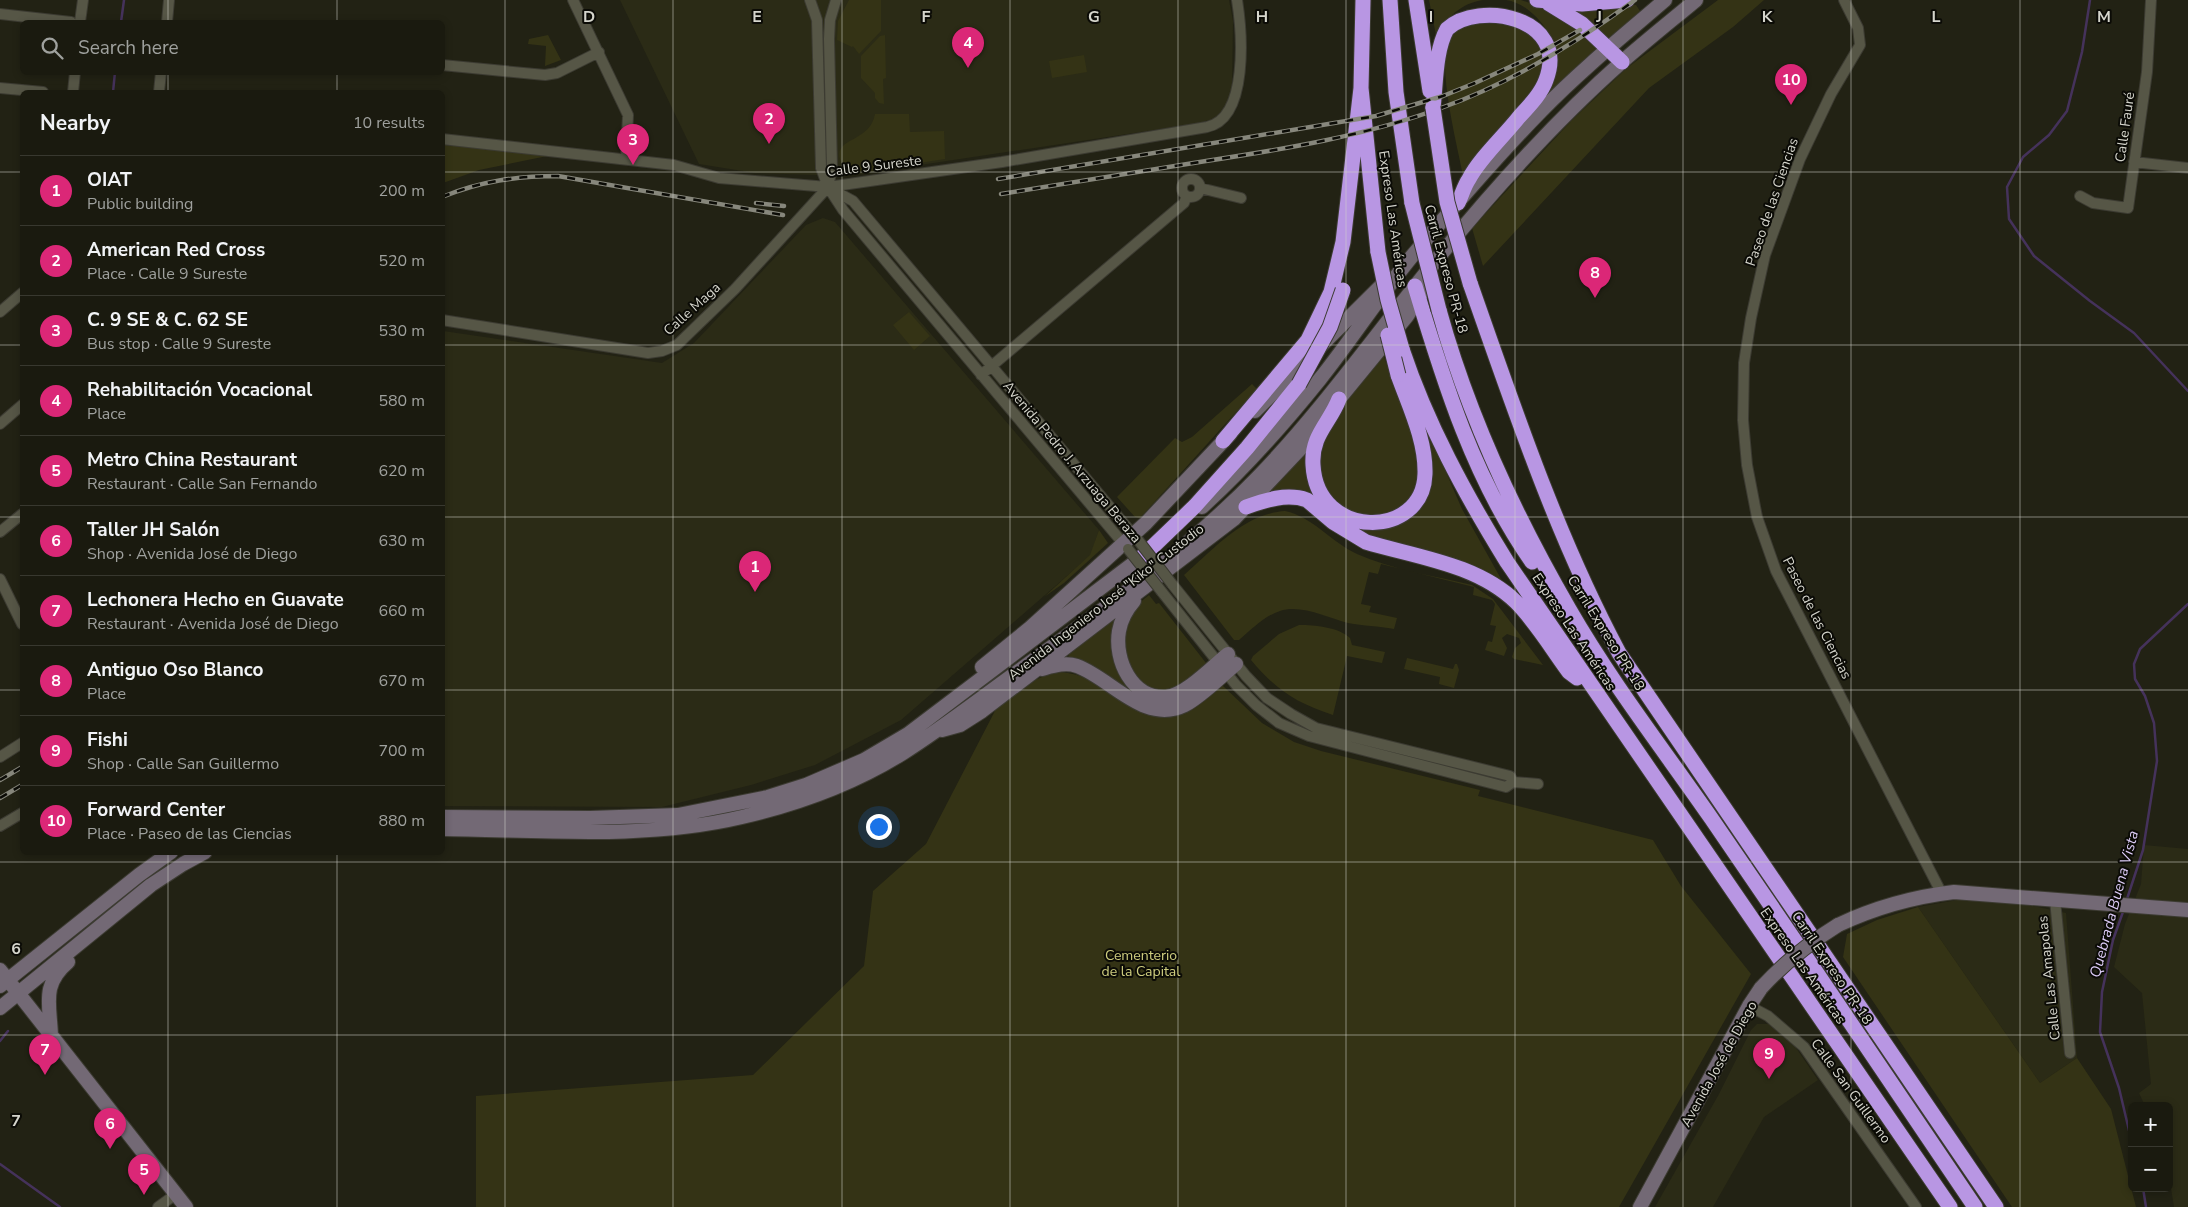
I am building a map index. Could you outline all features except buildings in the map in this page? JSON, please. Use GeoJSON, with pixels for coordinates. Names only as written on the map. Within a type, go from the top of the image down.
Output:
{"type":"FeatureCollection","features":[{"type":"Feature","properties":{"kind":"highway","name":"Expreso Las Américas"},"geometry":{"type":"LineString","coordinates":[[1362,0],[1361,88],[1378,252],[1389,306],[1402,349],[1425,412],[1471,504],[1506,562],[1950,1207]]}},
{"type":"Feature","properties":{"kind":"highway","name":"Carril Expreso PR-18"},"geometry":{"type":"LineString","coordinates":[[1390,0],[1397,102],[1412,203],[1439,310],[1461,380],[1493,462],[1533,546],[1569,610],[1652,736],[1975,1207]]}},
{"type":"Feature","properties":{"kind":"highway","name":"Expreso Las Américas"},"geometry":{"type":"LineString","coordinates":[[1416,0],[1447,202],[1470,283],[1564,537],[1590,599],[1619,653],[1996,1207]]}},
{"type":"Feature","properties":{"kind":"highway"},"geometry":{"type":"LineString","coordinates":[[1542,1],[1605,4],[1627,0]]}},
{"type":"Feature","properties":{"kind":"highway"},"geometry":{"type":"LineString","coordinates":[[1542,1],[1582,24],[1622,62]]}},
{"type":"Feature","properties":{"kind":"highway"},"geometry":{"type":"LineString","coordinates":[[1432,108],[1442,40],[1450,25],[1462,13],[1484,5],[1512,7],[1532,19],[1545,35],[1549,55],[1546,80],[1533,101],[1469,178],[1458,203]]}},
{"type":"Feature","properties":{"kind":"highway"},"geometry":{"type":"LineString","coordinates":[[1223,441],[1308,340],[1331,292],[1343,242],[1353,142],[1361,88]]}},
{"type":"Feature","properties":{"kind":"highway"},"geometry":{"type":"LineString","coordinates":[[1142,557],[1194,506],[1247,448],[1299,384],[1330,327],[1343,290],[1352,229],[1353,142]]}},
{"type":"Feature","properties":{"kind":"highway"},"geometry":{"type":"LineString","coordinates":[[1417,292],[1448,392],[1482,477],[1520,544],[1569,610]]}},
{"type":"Feature","properties":{"kind":"highway"},"geometry":{"type":"LineString","coordinates":[[1339,398],[1319,433],[1314,449],[1313,463],[1317,486],[1332,509],[1350,518],[1376,523],[1396,517],[1416,500],[1425,474],[1422,446],[1398,375],[1388,335],[1389,306]]}},
{"type":"Feature","properties":{"kind":"highway"},"geometry":{"type":"LineString","coordinates":[[1246,507],[1274,498],[1299,498],[1307,500],[1333,522],[1366,542],[1461,569],[1479,576],[1517,603],[1569,672],[1596,693]]}},
{"type":"Feature","properties":{"kind":"main road","name":"Avenida Ingeniero José \"Kiko\" Custodio"},"geometry":{"type":"LineString","coordinates":[[445,817],[653,816],[715,810],[768,798],[834,774],[890,746],[1142,557],[1235,477],[1320,379],[1411,257],[1458,203],[1542,110],[1608,48],[1665,0]]}},
{"type":"Feature","properties":{"kind":"main road","name":"Avenida Ingeniero José \"Kiko\" Custodio"},"geometry":{"type":"LineString","coordinates":[[445,829],[634,830],[686,827],[717,822],[777,808],[828,790],[901,754],[1075,630],[1160,564],[1226,508],[1285,448],[1417,292],[1450,245],[1550,133],[1622,62],[1696,0]]}},
{"type":"Feature","properties":{"kind":"main road"},"geometry":{"type":"LineString","coordinates":[[929,716],[965,681],[1130,542],[1223,441],[1411,257]]}},
{"type":"Feature","properties":{"kind":"main road"},"geometry":{"type":"LineString","coordinates":[[932,733],[960,725],[982,711],[1210,539],[1246,507],[1302,447],[1339,398],[1407,316],[1417,292]]}},
{"type":"Feature","properties":{"kind":"main road"},"geometry":{"type":"LineString","coordinates":[[1148,586],[1125,614],[1119,630],[1118,647],[1122,664],[1134,685],[1148,694],[1167,696],[1227,663]]}},
{"type":"Feature","properties":{"kind":"main road"},"geometry":{"type":"LineString","coordinates":[[1037,670],[1058,664],[1075,666],[1094,675],[1138,703],[1166,710],[1185,705],[1227,663]]}},
{"type":"Feature","properties":{"kind":"main road"},"geometry":{"type":"LineString","coordinates":[[167,855],[3,978],[18,993],[186,1207]]}},
{"type":"Feature","properties":{"kind":"main road"},"geometry":{"type":"LineString","coordinates":[[0,1008],[169,872],[200,855]]}},
{"type":"Feature","properties":{"kind":"main road","name":"Avenida José de Diego"},"geometry":{"type":"LineString","coordinates":[[1640,1207],[1749,1006],[1761,988],[1779,968],[1838,925],[1893,903],[1942,894],[1993,894],[2139,908],[2188,910]]}},
{"type":"Feature","properties":{"kind":"main road","name":"Avenida José de Diego"},"geometry":{"type":"LineString","coordinates":[[2139,908],[2188,918]]}},
{"type":"Feature","properties":{"kind":"main road"},"geometry":{"type":"LineString","coordinates":[[51,1036],[49,989],[57,971],[68,962],[81,942]]}},
{"type":"Feature","properties":{"kind":"street"},"geometry":{"type":"LineString","coordinates":[[80,20],[83,0]]}},
{"type":"Feature","properties":{"kind":"street"},"geometry":{"type":"LineString","coordinates":[[167,20],[169,0]]}},
{"type":"Feature","properties":{"kind":"street"},"geometry":{"type":"LineString","coordinates":[[573,0],[628,115],[626,159]]}},
{"type":"Feature","properties":{"kind":"street","name":"Avenida Pedro J. Arzuaga Beraza"},"geometry":{"type":"LineString","coordinates":[[810,0],[817,20],[821,168],[828,187],[842,210],[981,375],[1130,542],[1172,584],[1256,705],[1279,723],[1309,736],[1506,787],[1513,782],[1538,784]]}},
{"type":"Feature","properties":{"kind":"street"},"geometry":{"type":"LineString","coordinates":[[828,187],[832,168],[829,39],[830,20],[836,0]]}},
{"type":"Feature","properties":{"kind":"street","name":"Calle 9 Sureste"},"geometry":{"type":"LineString","coordinates":[[445,139],[674,165],[720,178],[828,187],[1002,162],[1218,125],[1226,117],[1239,78],[1242,31],[1236,0]]}},
{"type":"Feature","properties":{"kind":"street","name":"Paseo de las Ciencias"},"geometry":{"type":"LineString","coordinates":[[1844,0],[1858,28],[1860,45],[1831,94],[1803,151],[1765,255],[1751,318],[1744,363],[1742,420],[1746,456],[1757,517],[1776,571],[1942,894]]}},
{"type":"Feature","properties":{"kind":"street","name":"Calle Fauré"},"geometry":{"type":"LineString","coordinates":[[2080,196],[2093,203],[2128,208],[2147,72],[2150,0]]}},
{"type":"Feature","properties":{"kind":"street"},"geometry":{"type":"LineString","coordinates":[[0,14],[53,20]]}},
{"type":"Feature","properties":{"kind":"street"},"geometry":{"type":"LineString","coordinates":[[445,65],[545,75],[557,73],[599,52]]}},
{"type":"Feature","properties":{"kind":"street"},"geometry":{"type":"LineString","coordinates":[[73,90],[75,75]]}},
{"type":"Feature","properties":{"kind":"street"},"geometry":{"type":"LineString","coordinates":[[159,90],[162,75]]}},
{"type":"Feature","properties":{"kind":"street"},"geometry":{"type":"LineString","coordinates":[[0,88],[22,90]]}},
{"type":"Feature","properties":{"kind":"street"},"geometry":{"type":"LineString","coordinates":[[2134,162],[2188,168]]}},
{"type":"Feature","properties":{"kind":"street"},"geometry":{"type":"LineString","coordinates":[[1187,181],[1197,181],[1200,188],[1196,196],[1188,196],[1183,189],[1187,181]]}},
{"type":"Feature","properties":{"kind":"street","name":"Avenida Pedro J. Arzuaga Beraza"},"geometry":{"type":"LineString","coordinates":[[828,187],[853,201],[992,366],[1130,542],[1162,592],[1227,663]]}},
{"type":"Feature","properties":{"kind":"street","name":"Calle Maga"},"geometry":{"type":"LineString","coordinates":[[445,321],[614,349],[648,353],[662,351],[677,345],[735,289],[828,187]]}},
{"type":"Feature","properties":{"kind":"street"},"geometry":{"type":"LineString","coordinates":[[1200,188],[1241,198]]}},
{"type":"Feature","properties":{"kind":"street"},"geometry":{"type":"LineString","coordinates":[[981,375],[1184,203],[1188,196]]}},
{"type":"Feature","properties":{"kind":"street"},"geometry":{"type":"LineString","coordinates":[[0,312],[20,295]]}},
{"type":"Feature","properties":{"kind":"street"},"geometry":{"type":"LineString","coordinates":[[0,424],[20,407]]}},
{"type":"Feature","properties":{"kind":"street"},"geometry":{"type":"LineString","coordinates":[[0,532],[20,516]]}},
{"type":"Feature","properties":{"kind":"street"},"geometry":{"type":"LineString","coordinates":[[0,579],[20,620]]}},
{"type":"Feature","properties":{"kind":"street"},"geometry":{"type":"LineString","coordinates":[[0,757],[20,744]]}},
{"type":"Feature","properties":{"kind":"street"},"geometry":{"type":"LineString","coordinates":[[0,826],[20,814]]}},
{"type":"Feature","properties":{"kind":"street","name":"Calle Las Amapolas"},"geometry":{"type":"LineString","coordinates":[[2055,900],[2070,1053]]}},
{"type":"Feature","properties":{"kind":"street","name":"Calle San Guillermo"},"geometry":{"type":"LineString","coordinates":[[1749,1006],[1768,1016],[1804,1048],[1916,1207]]}},
{"type":"Feature","properties":{"kind":"street"},"geometry":{"type":"LineString","coordinates":[[158,1207],[176,1194]]}},
{"type":"Feature","properties":{"kind":"shaded area"},"geometry":{"type":"Polygon","coordinates":[[[620,0],[1229,0],[1233,21],[1232,88],[1222,117],[1194,124],[847,176],[755,173],[699,164],[620,0]]]}},
{"type":"Feature","properties":{"kind":"shaded area"},"geometry":{"type":"Polygon","coordinates":[[[823,218],[835,222],[1099,530],[1091,555],[901,720],[815,765],[751,785],[662,807],[445,806],[445,331],[662,363],[694,343],[806,225],[823,218]]]}},
{"type":"Feature","properties":{"kind":"shaded area"},"geometry":{"type":"Polygon","coordinates":[[[2144,845],[2188,849],[2188,1207],[2174,1207],[2172,1192],[2173,1102],[2143,1102],[2139,1093],[2151,1084],[2142,993],[2114,967],[2125,924],[2141,884],[2144,845]]]}},
{"type":"Feature","properties":{"kind":"shaded area"},"geometry":{"type":"Polygon","coordinates":[[[1979,899],[2014,902],[2066,913],[2077,1058],[2040,1083],[1918,907],[1957,900],[1979,899]]]}},
{"type":"Feature","properties":{"kind":"shaded area"},"geometry":{"type":"Polygon","coordinates":[[[1757,1024],[1769,1024],[1792,1042],[1818,1080],[1764,1117],[1713,1207],[1655,1207],[1719,1094],[1751,1030],[1757,1024]]]}},
{"type":"Feature","properties":{"kind":"green space"},"geometry":{"type":"Polygon","coordinates":[[[849,0],[881,0],[881,31],[859,54],[853,46],[837,40],[838,21],[849,0]]]}},
{"type":"Feature","properties":{"kind":"green space"},"geometry":{"type":"Polygon","coordinates":[[[1429,0],[1483,0],[1468,4],[1455,12],[1436,35],[1429,0]]]}},
{"type":"Feature","properties":{"kind":"green space"},"geometry":{"type":"Polygon","coordinates":[[[1506,0],[1521,0],[1563,14],[1597,48],[1547,97],[1545,94],[1554,77],[1557,66],[1554,44],[1535,15],[1526,8],[1506,0]]]}},
{"type":"Feature","properties":{"kind":"green space"},"geometry":{"type":"Polygon","coordinates":[[[1718,0],[1764,0],[1733,27],[1649,88],[1483,266],[1472,228],[1572,120],[1627,68],[1718,0]]]}},
{"type":"Feature","properties":{"kind":"green space"},"geometry":{"type":"Polygon","coordinates":[[[1636,5],[1640,11],[1607,40],[1574,12],[1576,8],[1636,5]]]}},
{"type":"Feature","properties":{"kind":"green space"},"geometry":{"type":"Polygon","coordinates":[[[1497,9],[1543,43],[1541,80],[1463,176],[1445,76],[1445,55],[1448,39],[1454,28],[1458,25],[1497,9]]]}},
{"type":"Feature","properties":{"kind":"green space"},"geometry":{"type":"Polygon","coordinates":[[[548,35],[561,60],[545,66],[546,46],[528,44],[529,39],[548,35]]]}},
{"type":"Feature","properties":{"kind":"green space"},"geometry":{"type":"Polygon","coordinates":[[[885,35],[886,78],[883,79],[884,104],[879,103],[875,98],[875,93],[861,78],[861,56],[880,36],[885,35]]]}},
{"type":"Feature","properties":{"kind":"green space"},"geometry":{"type":"Polygon","coordinates":[[[1084,55],[1087,72],[1052,78],[1049,61],[1084,55]]]}},
{"type":"Feature","properties":{"kind":"green space"},"geometry":{"type":"Polygon","coordinates":[[[875,114],[909,114],[910,132],[944,131],[945,159],[848,174],[841,161],[840,153],[843,146],[871,125],[875,114]]]}},
{"type":"Feature","properties":{"kind":"green space"},"geometry":{"type":"Polygon","coordinates":[[[445,142],[552,155],[479,170],[445,182],[445,142]]]}},
{"type":"Feature","properties":{"kind":"green space"},"geometry":{"type":"Polygon","coordinates":[[[909,312],[930,336],[914,350],[893,325],[909,312]]]}},
{"type":"Feature","properties":{"kind":"green space"},"geometry":{"type":"Polygon","coordinates":[[[1383,353],[1414,431],[1418,447],[1419,464],[1417,480],[1413,492],[1407,501],[1389,513],[1368,515],[1340,507],[1330,498],[1323,483],[1319,451],[1322,440],[1334,417],[1383,353]]]}},
{"type":"Feature","properties":{"kind":"green space"},"geometry":{"type":"Polygon","coordinates":[[[1252,384],[1257,389],[1140,518],[1135,517],[1117,497],[1175,438],[1182,442],[1192,437],[1252,384]]]}},
{"type":"Feature","properties":{"kind":"green space"},"geometry":{"type":"Polygon","coordinates":[[[1426,440],[1432,440],[1462,509],[1505,586],[1369,540],[1316,504],[1263,496],[1308,443],[1311,463],[1343,517],[1410,512],[1426,440]]]}},
{"type":"Feature","properties":{"kind":"green space"},"geometry":{"type":"Polygon","coordinates":[[[1285,511],[1313,524],[1348,549],[1371,560],[1472,585],[1493,599],[1543,665],[1514,659],[1512,657],[1515,648],[1521,643],[1519,638],[1507,634],[1502,638],[1507,648],[1504,656],[1485,650],[1488,641],[1492,642],[1496,626],[1490,625],[1495,604],[1492,600],[1473,595],[1474,587],[1381,564],[1378,574],[1369,572],[1361,604],[1371,606],[1369,612],[1397,618],[1394,629],[1348,623],[1314,612],[1288,609],[1269,616],[1239,640],[1234,640],[1184,575],[1218,544],[1242,526],[1270,514],[1285,511]]]}},
{"type":"Feature","properties":{"kind":"green space"},"geometry":{"type":"Polygon","coordinates":[[[1099,530],[1108,543],[1064,583],[1044,597],[1090,555],[1099,530]]]}},
{"type":"Feature","properties":{"kind":"green space"},"geometry":{"type":"Polygon","coordinates":[[[1149,595],[1156,604],[1159,603],[1206,663],[1206,668],[1173,689],[1161,691],[1150,689],[1141,683],[1128,663],[1125,652],[1123,640],[1125,624],[1134,610],[1149,595]]]}},
{"type":"Feature","properties":{"kind":"green space"},"geometry":{"type":"Polygon","coordinates":[[[1117,613],[1112,646],[1118,667],[1124,676],[1158,705],[1070,661],[1068,654],[1117,613]]]}},
{"type":"Feature","properties":{"kind":"green space"},"geometry":{"type":"Polygon","coordinates":[[[1299,625],[1333,629],[1350,638],[1352,645],[1385,652],[1382,663],[1347,656],[1333,715],[1308,706],[1287,694],[1269,680],[1251,660],[1253,656],[1279,634],[1299,625]]]}},
{"type":"Feature","properties":{"kind":"green space"},"geometry":{"type":"Polygon","coordinates":[[[1407,658],[1453,669],[1455,664],[1457,664],[1459,670],[1454,688],[1439,684],[1440,677],[1404,669],[1407,658]]]}},
{"type":"Feature","properties":{"kind":"green space","name":"Cementerio de la Capital"},"geometry":{"type":"Polygon","coordinates":[[[1060,672],[1078,675],[1094,682],[1136,708],[1151,713],[1169,714],[1191,708],[1222,685],[1262,723],[1294,742],[1321,751],[1480,790],[1478,796],[1653,840],[1681,886],[1751,974],[1619,1207],[476,1207],[476,1096],[753,1075],[864,966],[873,891],[926,844],[997,707],[1028,683],[1049,674],[1060,672]]]}},
{"type":"Feature","properties":{"kind":"green space"},"geometry":{"type":"Polygon","coordinates":[[[1918,907],[2040,1083],[2077,1058],[2111,1109],[2128,1176],[2128,1192],[2132,1192],[2136,1207],[2012,1207],[1843,957],[1847,934],[1877,920],[1918,907]]]}},
{"type":"Feature","properties":{"kind":"waterway"},"geometry":{"type":"LineString","coordinates":[[121,20],[124,0]]}},
{"type":"Feature","properties":{"kind":"waterway","name":"Quebrada Buena Vista"},"geometry":{"type":"LineString","coordinates":[[2090,0],[2082,52],[2067,111],[2049,135],[2023,157],[2007,187],[2009,219],[2034,256],[2134,333],[2188,391]]}},
{"type":"Feature","properties":{"kind":"waterway"},"geometry":{"type":"LineString","coordinates":[[113,90],[115,75]]}},
{"type":"Feature","properties":{"kind":"waterway","name":"Quebrada Buena Vista"},"geometry":{"type":"LineString","coordinates":[[2127,899],[2143,850],[2157,761],[2154,723],[2145,696],[2135,679],[2134,664],[2140,649],[2188,604]]}},
{"type":"Feature","properties":{"kind":"waterway","name":"Quebrada Buena Vista"},"geometry":{"type":"LineString","coordinates":[[2124,909],[2113,940],[2102,992],[2100,1032],[2119,1088],[2128,1126]]}},
{"type":"Feature","properties":{"kind":"waterway"},"geometry":{"type":"LineString","coordinates":[[0,1041],[8,1031]]}},
{"type":"Feature","properties":{"kind":"waterway"},"geometry":{"type":"LineString","coordinates":[[0,1164],[60,1207]]}},
{"type":"Feature","properties":{"kind":"waterway","name":"Quebrada Buena Vista"},"geometry":{"type":"LineString","coordinates":[[2144,1192],[2146,1207]]}},
{"type":"Feature","properties":{"kind":"railway"},"geometry":{"type":"LineString","coordinates":[[1001,194],[1295,146],[1354,134],[1412,118],[1467,98],[1542,61],[1589,32],[1635,0]]}},
{"type":"Feature","properties":{"kind":"railway"},"geometry":{"type":"LineString","coordinates":[[998,179],[1376,116],[1443,96],[1475,83],[1538,54],[1580,30]]}},
{"type":"Feature","properties":{"kind":"railway"},"geometry":{"type":"LineString","coordinates":[[445,196],[499,180],[558,176],[783,215]]}},
{"type":"Feature","properties":{"kind":"railway"},"geometry":{"type":"LineString","coordinates":[[756,203],[784,206]]}},
{"type":"Feature","properties":{"kind":"railway"},"geometry":{"type":"LineString","coordinates":[[0,780],[20,768]]}},
{"type":"Feature","properties":{"kind":"railway"},"geometry":{"type":"LineString","coordinates":[[0,798],[20,786]]}},
{"type":"Feature","properties":{"kind":"place","name":"Rehabilitación Vocacional"},"geometry":{"type":"Point","coordinates":[968,68]}},
{"type":"Feature","properties":{"kind":"place","name":"Forward Center"},"geometry":{"type":"Point","coordinates":[1791,105]}},
{"type":"Feature","properties":{"kind":"place","name":"American Red Cross"},"geometry":{"type":"Point","coordinates":[769,144]}},
{"type":"Feature","properties":{"kind":"place","name":"C. 9 SE & C. 62 SE"},"geometry":{"type":"Point","coordinates":[633,165]}},
{"type":"Feature","properties":{"kind":"place","name":"Antiguo Oso Blanco"},"geometry":{"type":"Point","coordinates":[1595,298]}},
{"type":"Feature","properties":{"kind":"place","name":"OIAT"},"geometry":{"type":"Point","coordinates":[755,592]}},
{"type":"Feature","properties":{"kind":"place","name":"Lechonera Hecho en Guavate"},"geometry":{"type":"Point","coordinates":[45,1075]}},
{"type":"Feature","properties":{"kind":"place","name":"Fishi"},"geometry":{"type":"Point","coordinates":[1769,1079]}},
{"type":"Feature","properties":{"kind":"place","name":"Taller JH Salón"},"geometry":{"type":"Point","coordinates":[110,1149]}},
{"type":"Feature","properties":{"kind":"place","name":"Metro China Restaurant"},"geometry":{"type":"Point","coordinates":[144,1195]}}]}
